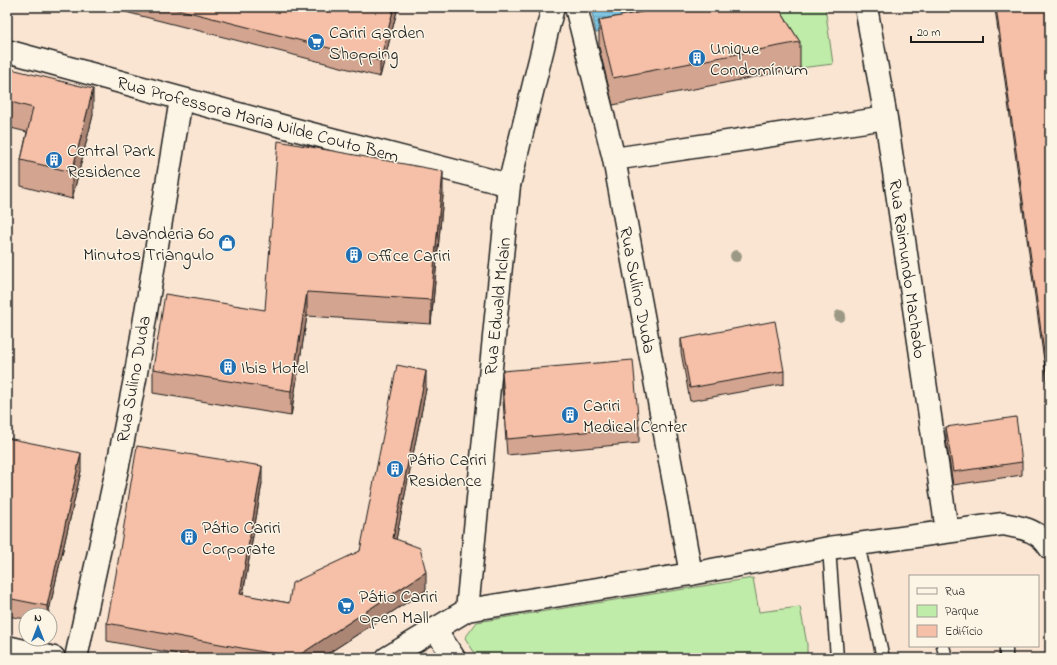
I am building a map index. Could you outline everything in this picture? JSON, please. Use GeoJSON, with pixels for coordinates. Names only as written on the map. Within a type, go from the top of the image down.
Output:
{"type":"FeatureCollection","features":[{"type":"Feature","properties":{"kind":"street","name":"Rua Edwald Mclain"},"geometry":{"type":"LineString","coordinates":[[467,610],[509,185],[553,7]]}},
{"type":"Feature","properties":{"kind":"street","name":"Rua Sulino Duda"},"geometry":{"type":"LineString","coordinates":[[576,7],[614,159],[692,574]]}},
{"type":"Feature","properties":{"kind":"street","name":"Rua Raimundo Machado"},"geometry":{"type":"LineString","coordinates":[[866,7],[886,118],[947,531]]}},
{"type":"Feature","properties":{"kind":"street","name":"Rua Professora Maria Nilde Couto Bem"},"geometry":{"type":"LineString","coordinates":[[7,51],[181,99],[509,185]]}},
{"type":"Feature","properties":{"kind":"street","name":"Rua Sulino Duda"},"geometry":{"type":"LineString","coordinates":[[76,658],[119,460],[133,386],[181,99]]}},
{"type":"Feature","properties":{"kind":"street"},"geometry":{"type":"LineString","coordinates":[[614,159],[886,118]]}},
{"type":"Feature","properties":{"kind":"street"},"geometry":{"type":"LineString","coordinates":[[387,658],[467,610],[692,574],[829,548],[1003,524],[1027,529],[1044,539],[1050,548]]}},
{"type":"Feature","properties":{"kind":"street"},"geometry":{"type":"LineString","coordinates":[[435,629],[454,658]]}},
{"type":"Feature","properties":{"kind":"street"},"geometry":{"type":"LineString","coordinates":[[7,647],[54,658]]}},
{"type":"Feature","properties":{"kind":"lane"},"geometry":{"type":"LineString","coordinates":[[858,544],[866,572],[883,658]]}},
{"type":"Feature","properties":{"kind":"lane"},"geometry":{"type":"LineString","coordinates":[[829,548],[837,658]]}},
{"type":"Feature","properties":{"kind":"lane"},"geometry":{"type":"LineString","coordinates":[[943,647],[946,658]]}},
{"type":"Feature","properties":{"kind":"lane"},"geometry":{"type":"LineString","coordinates":[[1006,647],[1006,658]]}},
{"type":"Feature","properties":{"kind":"green space"},"geometry":{"type":"Polygon","coordinates":[[[761,7],[825,7],[833,64],[800,68],[761,7]]]}},
{"type":"Feature","properties":{"kind":"green space"},"geometry":{"type":"Polygon","coordinates":[[[753,578],[759,612],[800,607],[807,644],[807,658],[478,658],[465,638],[477,622],[753,578]]]}},
{"type":"Feature","properties":{"kind":"water"},"geometry":{"type":"Polygon","coordinates":[[[591,7],[643,7],[646,24],[596,33],[591,7]]]}},
{"type":"Feature","properties":{"kind":"building"},"geometry":{"type":"Polygon","coordinates":[[[169,7],[394,7],[380,61],[169,7]]]}},
{"type":"Feature","properties":{"kind":"building"},"geometry":{"type":"Polygon","coordinates":[[[669,7],[778,7],[800,42],[613,78],[599,20],[669,7]]]}},
{"type":"Feature","properties":{"kind":"building"},"geometry":{"type":"Polygon","coordinates":[[[996,7],[1050,7],[1050,395],[996,7]]]}},
{"type":"Feature","properties":{"kind":"building"},"geometry":{"type":"Polygon","coordinates":[[[7,68],[93,89],[72,172],[21,160],[33,108],[7,101],[7,68]]]}},
{"type":"Feature","properties":{"kind":"building"},"geometry":{"type":"Polygon","coordinates":[[[278,141],[443,171],[431,300],[307,292],[291,391],[153,369],[165,294],[265,310],[278,141]]]}},
{"type":"Feature","properties":{"kind":"building"},"geometry":{"type":"Polygon","coordinates":[[[775,321],[784,371],[690,388],[681,339],[775,321]]]}},
{"type":"Feature","properties":{"kind":"building","name":"Cariri Medical Center"},"geometry":{"type":"Polygon","coordinates":[[[633,360],[639,427],[507,439],[502,371],[633,360]]]}},
{"type":"Feature","properties":{"kind":"building"},"geometry":{"type":"Polygon","coordinates":[[[397,365],[426,371],[393,538],[420,548],[426,572],[295,658],[107,623],[137,446],[262,466],[240,594],[289,603],[292,583],[360,551],[397,365]]]}},
{"type":"Feature","properties":{"kind":"building"},"geometry":{"type":"Polygon","coordinates":[[[1016,417],[1022,462],[953,472],[946,427],[1016,417]]]}},
{"type":"Feature","properties":{"kind":"building"},"geometry":{"type":"Polygon","coordinates":[[[7,438],[81,453],[47,606],[7,598],[7,438]]]}},
{"type":"Feature","properties":{"kind":"place","name":"Cariri Garden Shopping"},"geometry":{"type":"Point","coordinates":[316,42]}},
{"type":"Feature","properties":{"kind":"place","name":"Unique Condomínum"},"geometry":{"type":"Point","coordinates":[697,58]}},
{"type":"Feature","properties":{"kind":"place","name":"Central Park Residence"},"geometry":{"type":"Point","coordinates":[54,160]}},
{"type":"Feature","properties":{"kind":"place","name":"Lavanderia 60 Minutos Triangulo"},"geometry":{"type":"Point","coordinates":[227,243]}},
{"type":"Feature","properties":{"kind":"place","name":"Office Cariri"},"geometry":{"type":"Point","coordinates":[354,255]}},
{"type":"Feature","properties":{"kind":"place","name":"Ibis Hotel"},"geometry":{"type":"Point","coordinates":[228,367]}},
{"type":"Feature","properties":{"kind":"place","name":"Cariri Medical Center"},"geometry":{"type":"Point","coordinates":[570,415]}},
{"type":"Feature","properties":{"kind":"place","name":"Pátio Cariri Residence"},"geometry":{"type":"Point","coordinates":[395,469]}},
{"type":"Feature","properties":{"kind":"place","name":"Pátio Cariri Corporate"},"geometry":{"type":"Point","coordinates":[189,537]}},
{"type":"Feature","properties":{"kind":"place","name":"Pátio Cariri Open Mall"},"geometry":{"type":"Point","coordinates":[346,606]}}]}
